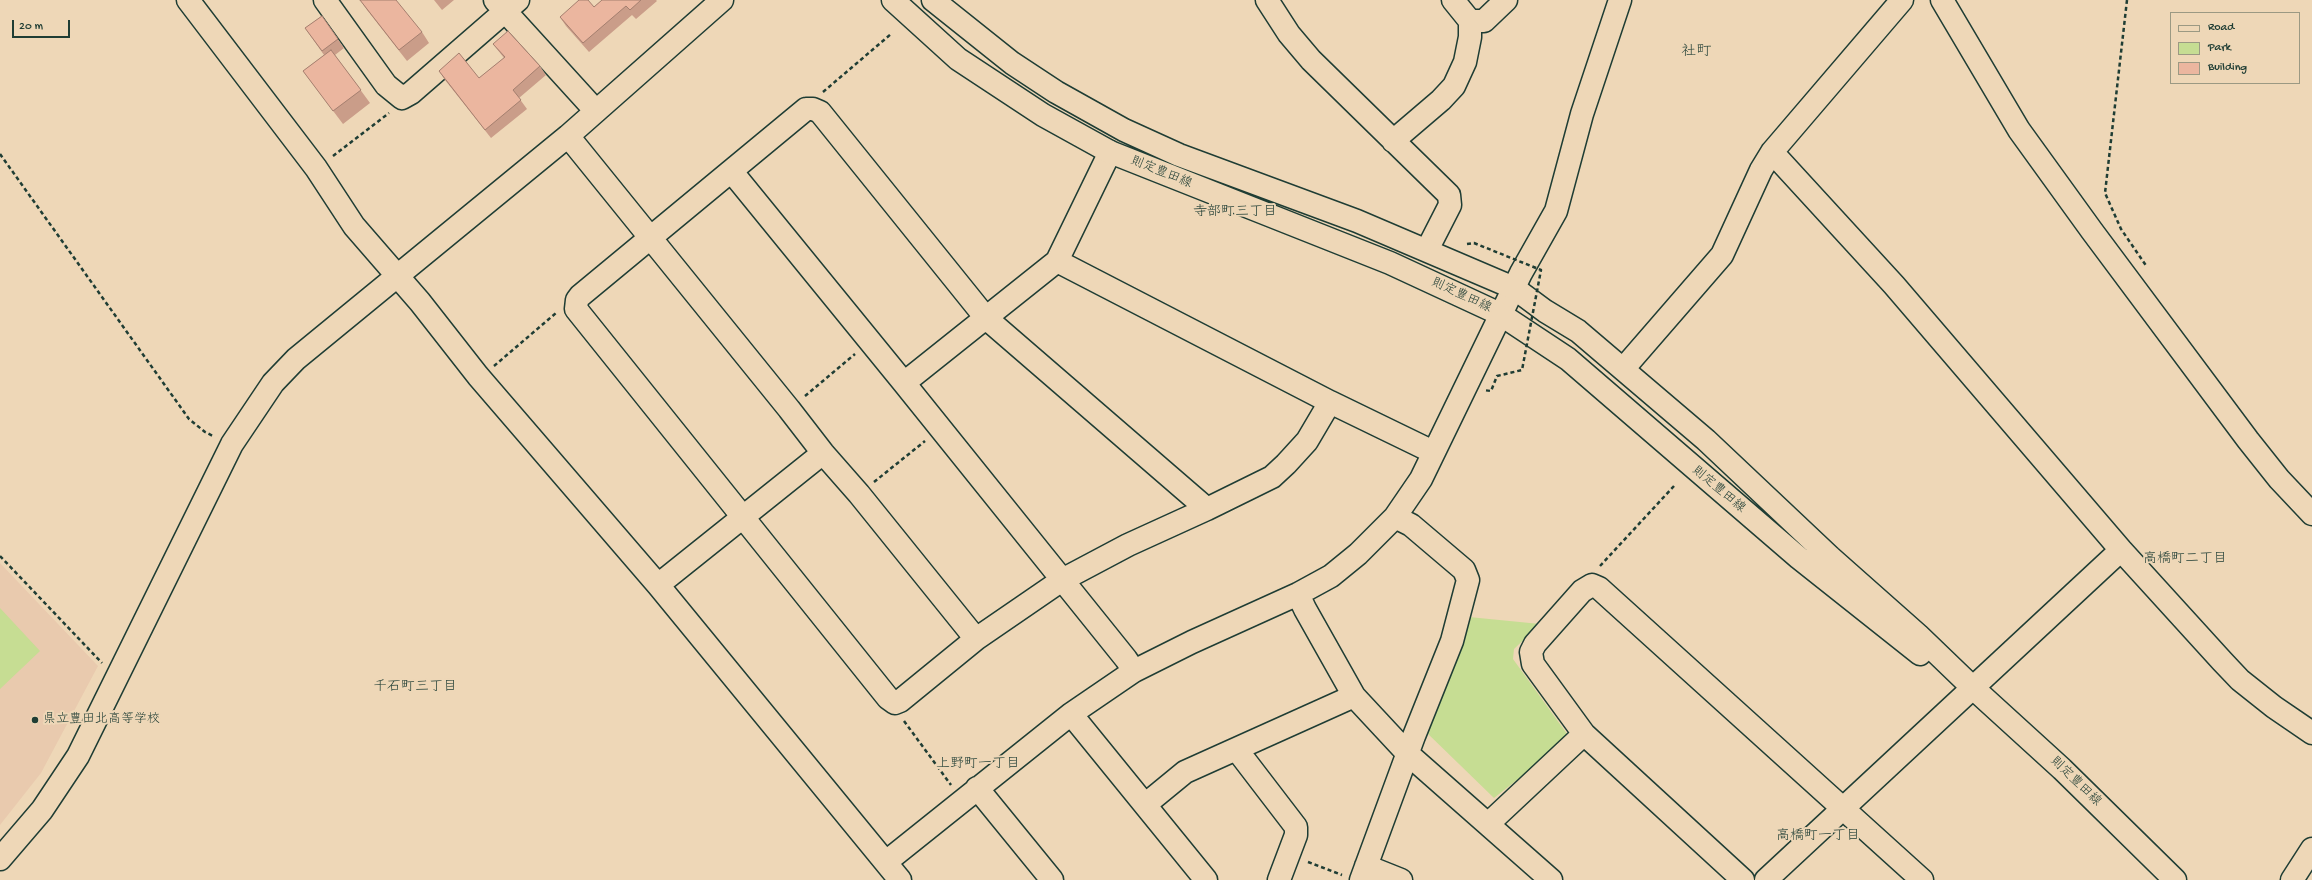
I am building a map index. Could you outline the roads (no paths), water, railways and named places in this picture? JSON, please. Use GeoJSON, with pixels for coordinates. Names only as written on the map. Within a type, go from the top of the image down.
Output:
{"type":"FeatureCollection","features":[{"type":"Feature","properties":{"kind":"street"},"geometry":{"type":"LineString","coordinates":[[188,0],[316,168],[354,226],[420,302],[478,376],[658,585],[900,880]]}},
{"type":"Feature","properties":{"kind":"street"},"geometry":{"type":"LineString","coordinates":[[325,0],[386,84],[402,98],[410,93],[506,4],[595,110]]}},
{"type":"Feature","properties":{"kind":"street"},"geometry":{"type":"LineString","coordinates":[[0,859],[42,810],[78,756],[232,444],[273,383],[296,359],[568,136],[595,110],[722,0]]}},
{"type":"Feature","properties":{"kind":"street","name":"則定豊田線"},"geometry":{"type":"LineString","coordinates":[[893,0],[962,63],[1043,115],[1110,152],[1390,263],[1500,314],[1568,359],[1679,457],[1886,629],[1935,665],[1972,687]]}},
{"type":"Feature","properties":{"kind":"street","name":"則定豊田線"},"geometry":{"type":"LineString","coordinates":[[933,0],[1012,63],[1056,92],[1124,130],[1179,155],[1358,221],[1514,288],[1545,311],[1578,331],[1624,368],[1706,440],[1830,557],[1918,635],[1972,687],[2062,769],[2175,880]]}},
{"type":"Feature","properties":{"kind":"street"},"geometry":{"type":"LineString","coordinates":[[1267,0],[1289,34],[1310,60],[1392,142],[1449,195],[1450,205],[1427,250]]}},
{"type":"Feature","properties":{"kind":"street"},"geometry":{"type":"LineString","coordinates":[[1392,142],[1441,100],[1454,86],[1465,62],[1470,37],[1470,21],[1453,0]]}},
{"type":"Feature","properties":{"kind":"street"},"geometry":{"type":"LineString","coordinates":[[1470,21],[1484,20],[1506,0]]}},
{"type":"Feature","properties":{"kind":"street"},"geometry":{"type":"LineString","coordinates":[[886,862],[1071,714],[1134,671],[1192,642],[1298,594],[1341,569],[1395,517],[1421,479],[1500,314],[1556,210],[1582,114],[1620,0]]}},
{"type":"Feature","properties":{"kind":"street"},"geometry":{"type":"LineString","coordinates":[[1624,368],[1722,255],[1761,170],[1772,152],[1902,0]]}},
{"type":"Feature","properties":{"kind":"street"},"geometry":{"type":"LineString","coordinates":[[1942,0],[2019,130],[2248,440],[2279,479],[2312,514]]}},
{"type":"Feature","properties":{"kind":"street"},"geometry":{"type":"LineString","coordinates":[[1207,509],[986,318],[820,112],[813,109],[806,109],[732,172],[580,296],[576,304],[580,316],[742,515],[888,698],[895,703],[900,701],[976,639],[1062,580],[1128,545],[1207,509],[1272,477],[1307,441],[1330,402]]}},
{"type":"Feature","properties":{"kind":"street"},"geometry":{"type":"LineString","coordinates":[[568,136],[823,453],[859,494],[976,639]]}},
{"type":"Feature","properties":{"kind":"street"},"geometry":{"type":"LineString","coordinates":[[904,383],[1057,261],[1110,152]]}},
{"type":"Feature","properties":{"kind":"street"},"geometry":{"type":"LineString","coordinates":[[1772,152],[1894,285],[2121,550],[2240,680],[2274,707],[2312,734]]}},
{"type":"Feature","properties":{"kind":"street"},"geometry":{"type":"LineString","coordinates":[[732,172],[904,383],[1126,659],[1134,671]]}},
{"type":"Feature","properties":{"kind":"street"},"geometry":{"type":"LineString","coordinates":[[1057,261],[1330,402],[1433,452]]}},
{"type":"Feature","properties":{"kind":"street"},"geometry":{"type":"LineString","coordinates":[[658,585],[742,515],[823,453]]}},
{"type":"Feature","properties":{"kind":"street"},"geometry":{"type":"LineString","coordinates":[[1395,517],[1411,525],[1464,570],[1468,580],[1452,641],[1408,754],[1358,875],[1401,880]]}},
{"type":"Feature","properties":{"kind":"street"},"geometry":{"type":"LineString","coordinates":[[1766,880],[2121,550]]}},
{"type":"Feature","properties":{"kind":"street"},"geometry":{"type":"LineString","coordinates":[[1743,880],[1584,734],[1533,664],[1531,652],[1535,644],[1577,597],[1592,585],[1599,588],[1922,880]]}},
{"type":"Feature","properties":{"kind":"street"},"geometry":{"type":"LineString","coordinates":[[1298,594],[1354,696],[1408,754],[1551,880]]}},
{"type":"Feature","properties":{"kind":"street"},"geometry":{"type":"LineString","coordinates":[[1146,804],[1185,772],[1237,750],[1354,696]]}},
{"type":"Feature","properties":{"kind":"street"},"geometry":{"type":"LineString","coordinates":[[1071,714],[1146,804],[1206,880]]}},
{"type":"Feature","properties":{"kind":"street"},"geometry":{"type":"LineString","coordinates":[[1488,824],[1584,734]]}},
{"type":"Feature","properties":{"kind":"street"},"geometry":{"type":"LineString","coordinates":[[1237,750],[1293,821],[1296,827],[1296,836],[1279,880]]}},
{"type":"Feature","properties":{"kind":"street"},"geometry":{"type":"LineString","coordinates":[[977,788],[1052,880]]}},
{"type":"Feature","properties":{"kind":"street"},"geometry":{"type":"LineString","coordinates":[[2292,880],[2312,849]]}},
{"type":"Feature","properties":{"kind":"place","name":"県立豊田北高等学校"},"geometry":{"type":"Point","coordinates":[35,720]}},
{"type":"Feature","properties":{"kind":"district","name":"社町"},"geometry":{"type":"Point","coordinates":[1696,53]}},
{"type":"Feature","properties":{"kind":"district","name":"寺部町三丁目"},"geometry":{"type":"Point","coordinates":[1235,213]}},
{"type":"Feature","properties":{"kind":"district","name":"高橋町二丁目"},"geometry":{"type":"Point","coordinates":[2185,560]}},
{"type":"Feature","properties":{"kind":"district","name":"千石町三丁目"},"geometry":{"type":"Point","coordinates":[415,688]}},
{"type":"Feature","properties":{"kind":"district","name":"上野町一丁目"},"geometry":{"type":"Point","coordinates":[978,765]}},
{"type":"Feature","properties":{"kind":"district","name":"高橋町一丁目"},"geometry":{"type":"Point","coordinates":[1818,837]}}]}
